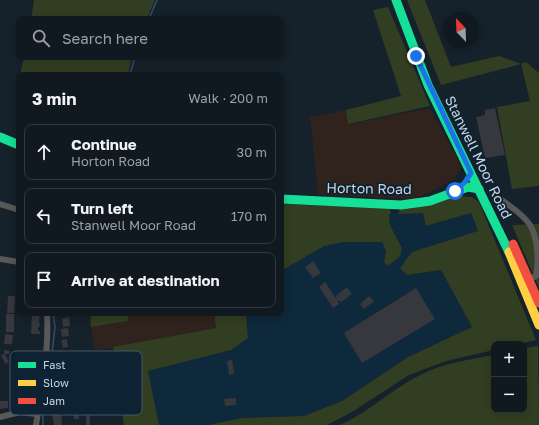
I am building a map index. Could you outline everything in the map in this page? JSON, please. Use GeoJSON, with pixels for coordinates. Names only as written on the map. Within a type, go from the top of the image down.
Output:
{"type":"FeatureCollection","features":[{"type":"Feature","properties":{"kind":"main road","name":"Stanwell Moor Road"},"geometry":{"type":"LineString","coordinates":[[396,0],[428,85],[505,243],[539,325]]}},
{"type":"Feature","properties":{"kind":"main road","name":"Stanwell Moor Road"},"geometry":{"type":"LineString","coordinates":[[402,0],[434,83],[530,279],[539,303]]}},
{"type":"Feature","properties":{"kind":"main road"},"geometry":{"type":"LineString","coordinates":[[0,137],[16,144]]}},
{"type":"Feature","properties":{"kind":"main road","name":"Horton Road"},"geometry":{"type":"LineString","coordinates":[[455,191],[465,182],[471,173]]}},
{"type":"Feature","properties":{"kind":"main road","name":"Horton Road"},"geometry":{"type":"LineString","coordinates":[[284,199],[401,205],[430,201],[468,187],[479,189]]}},
{"type":"Feature","properties":{"kind":"street"},"geometry":{"type":"LineString","coordinates":[[502,200],[522,216],[531,226],[535,240],[538,267],[536,276],[530,279]]}},
{"type":"Feature","properties":{"kind":"street"},"geometry":{"type":"LineString","coordinates":[[0,204],[16,209]]}},
{"type":"Feature","properties":{"kind":"street"},"geometry":{"type":"LineString","coordinates":[[0,259],[16,262]]}},
{"type":"Feature","properties":{"kind":"street"},"geometry":{"type":"LineString","coordinates":[[46,316],[48,330],[47,351]]}},
{"type":"Feature","properties":{"kind":"street"},"geometry":{"type":"LineString","coordinates":[[0,417],[10,414]]}},
{"type":"Feature","properties":{"kind":"street"},"geometry":{"type":"LineString","coordinates":[[36,425],[38,415]]}},
{"type":"Feature","properties":{"kind":"shaded area"},"geometry":{"type":"Polygon","coordinates":[[[430,108],[462,167],[455,178],[435,190],[415,199],[318,195],[310,117],[346,110],[349,124],[430,108]]]}},
{"type":"Feature","properties":{"kind":"shaded area"},"geometry":{"type":"Polygon","coordinates":[[[389,213],[423,213],[427,226],[471,213],[478,231],[429,247],[407,275],[441,270],[472,327],[408,357],[342,401],[304,416],[242,418],[208,425],[159,425],[148,371],[231,350],[248,338],[246,316],[284,316],[284,269],[324,245],[344,242],[382,242],[386,251],[384,262],[388,265],[399,240],[390,225],[389,213]]]}},
{"type":"Feature","properties":{"kind":"shaded area"},"geometry":{"type":"Polygon","coordinates":[[[128,316],[214,316],[216,328],[95,351],[91,327],[128,321],[128,316]]]}},
{"type":"Feature","properties":{"kind":"green space"},"geometry":{"type":"Polygon","coordinates":[[[34,0],[155,0],[148,16],[31,16],[34,0]]]}},
{"type":"Feature","properties":{"kind":"green space"},"geometry":{"type":"Polygon","coordinates":[[[407,0],[425,0],[451,67],[499,56],[521,64],[441,85],[407,0]]]}},
{"type":"Feature","properties":{"kind":"green space"},"geometry":{"type":"Polygon","coordinates":[[[388,7],[430,106],[348,124],[346,110],[401,96],[373,10],[388,7]]]}},
{"type":"Feature","properties":{"kind":"green space"},"geometry":{"type":"Polygon","coordinates":[[[23,60],[131,60],[129,72],[21,72],[23,60]]]}},
{"type":"Feature","properties":{"kind":"green space"},"geometry":{"type":"Polygon","coordinates":[[[526,62],[539,73],[539,186],[512,189],[497,107],[530,101],[521,64],[526,62]]]}},
{"type":"Feature","properties":{"kind":"green space"},"geometry":{"type":"Polygon","coordinates":[[[456,196],[472,197],[479,202],[536,340],[527,342],[491,341],[491,351],[446,361],[409,375],[352,412],[327,425],[208,425],[242,418],[304,416],[342,401],[408,357],[472,327],[441,270],[407,275],[400,268],[412,252],[478,231],[471,213],[426,226],[423,213],[398,214],[400,209],[456,196]]]}},
{"type":"Feature","properties":{"kind":"green space"},"geometry":{"type":"Polygon","coordinates":[[[284,204],[390,208],[390,225],[402,248],[400,256],[388,266],[384,262],[386,251],[382,242],[344,242],[324,246],[284,269],[284,204]]]}},
{"type":"Feature","properties":{"kind":"green space"},"geometry":{"type":"Polygon","coordinates":[[[539,224],[539,288],[512,225],[539,224]]]}},
{"type":"Feature","properties":{"kind":"green space"},"geometry":{"type":"Polygon","coordinates":[[[90,316],[128,316],[128,321],[91,327],[90,316]]]}},
{"type":"Feature","properties":{"kind":"green space"},"geometry":{"type":"Polygon","coordinates":[[[214,316],[246,316],[248,338],[231,350],[148,371],[159,425],[124,425],[123,415],[142,415],[142,351],[114,351],[113,347],[216,328],[214,316]]]}},
{"type":"Feature","properties":{"kind":"green space"},"geometry":{"type":"Polygon","coordinates":[[[538,346],[539,425],[340,425],[361,414],[420,375],[456,362],[491,356],[491,413],[527,413],[527,348],[538,346]]]}},
{"type":"Feature","properties":{"kind":"building"},"geometry":{"type":"Polygon","coordinates":[[[495,108],[505,155],[485,158],[476,117],[485,115],[485,110],[495,108]]]}},
{"type":"Feature","properties":{"kind":"building"},"geometry":{"type":"Polygon","coordinates":[[[313,261],[321,273],[313,278],[305,267],[313,261]]]}},
{"type":"Feature","properties":{"kind":"building"},"geometry":{"type":"Polygon","coordinates":[[[325,282],[337,300],[336,296],[347,287],[352,294],[341,302],[339,300],[339,304],[333,308],[319,287],[325,282]]]}},
{"type":"Feature","properties":{"kind":"building"},"geometry":{"type":"Polygon","coordinates":[[[416,288],[435,319],[362,363],[344,333],[416,288]]]}},
{"type":"Feature","properties":{"kind":"building"},"geometry":{"type":"Polygon","coordinates":[[[8,296],[15,296],[14,313],[7,313],[8,296]]]}},
{"type":"Feature","properties":{"kind":"building"},"geometry":{"type":"Polygon","coordinates":[[[369,296],[374,301],[364,309],[360,304],[369,296]]]}},
{"type":"Feature","properties":{"kind":"building"},"geometry":{"type":"Polygon","coordinates":[[[6,314],[14,314],[14,332],[6,332],[6,314]]]}},
{"type":"Feature","properties":{"kind":"building"},"geometry":{"type":"Polygon","coordinates":[[[32,316],[40,316],[40,327],[38,327],[38,331],[40,331],[40,334],[31,334],[32,316]]]}},
{"type":"Feature","properties":{"kind":"building"},"geometry":{"type":"Polygon","coordinates":[[[69,317],[70,326],[63,327],[62,319],[69,317]]]}},
{"type":"Feature","properties":{"kind":"building"},"geometry":{"type":"Polygon","coordinates":[[[68,328],[69,336],[62,337],[61,329],[68,328]]]}},
{"type":"Feature","properties":{"kind":"building"},"geometry":{"type":"Polygon","coordinates":[[[5,334],[13,335],[12,344],[4,344],[5,334]]]}},
{"type":"Feature","properties":{"kind":"building"},"geometry":{"type":"Polygon","coordinates":[[[67,339],[68,347],[63,348],[61,340],[67,339]]]}},
{"type":"Feature","properties":{"kind":"building"},"geometry":{"type":"Polygon","coordinates":[[[4,350],[10,351],[9,354],[5,354],[9,362],[5,364],[1,355],[4,354],[4,350]]]}},
{"type":"Feature","properties":{"kind":"building"},"geometry":{"type":"Polygon","coordinates":[[[232,360],[234,374],[229,375],[227,361],[232,360]]]}},
{"type":"Feature","properties":{"kind":"building"},"geometry":{"type":"Polygon","coordinates":[[[236,398],[236,405],[225,406],[224,399],[236,398]]]}},
{"type":"Feature","properties":{"kind":"building"},"geometry":{"type":"Polygon","coordinates":[[[0,401],[8,401],[8,408],[0,409],[0,401]]]}},
{"type":"Feature","properties":{"kind":"building"},"geometry":{"type":"Polygon","coordinates":[[[52,415],[61,415],[62,425],[54,425],[52,415]]]}},
{"type":"Feature","properties":{"kind":"building"},"geometry":{"type":"Polygon","coordinates":[[[74,415],[79,415],[79,419],[74,419],[74,415]]]}},
{"type":"Feature","properties":{"kind":"building"},"geometry":{"type":"Polygon","coordinates":[[[86,415],[90,415],[90,425],[86,425],[86,415]]]}},
{"type":"Feature","properties":{"kind":"waterway"},"geometry":{"type":"LineString","coordinates":[[150,16],[157,0]]}},
{"type":"Feature","properties":{"kind":"waterway"},"geometry":{"type":"LineString","coordinates":[[131,72],[134,60]]}},
{"type":"Feature","properties":{"kind":"waterway"},"geometry":{"type":"LineString","coordinates":[[52,351],[55,327],[53,316]]}},
{"type":"Feature","properties":{"kind":"waterway"},"geometry":{"type":"LineString","coordinates":[[43,415],[43,425]]}},
{"type":"Feature","properties":{"kind":"traffic: fast"},"geometry":{"type":"LineString","coordinates":[[396,0],[428,85],[509,252]]}},
{"type":"Feature","properties":{"kind":"traffic: fast"},"geometry":{"type":"LineString","coordinates":[[0,137],[16,144]]}},
{"type":"Feature","properties":{"kind":"traffic: fast"},"geometry":{"type":"LineString","coordinates":[[284,199],[401,205],[430,201],[468,187],[479,189]]}},
{"type":"Feature","properties":{"kind":"traffic: slow"},"geometry":{"type":"LineString","coordinates":[[509,252],[539,325]]}},
{"type":"Feature","properties":{"kind":"traffic: jam"},"geometry":{"type":"LineString","coordinates":[[513,244],[539,303]]}},
{"type":"Feature","properties":{"kind":"route"},"geometry":{"type":"LineString","coordinates":[[416,56],[428,85],[471,173],[465,182],[455,191]]}}]}
